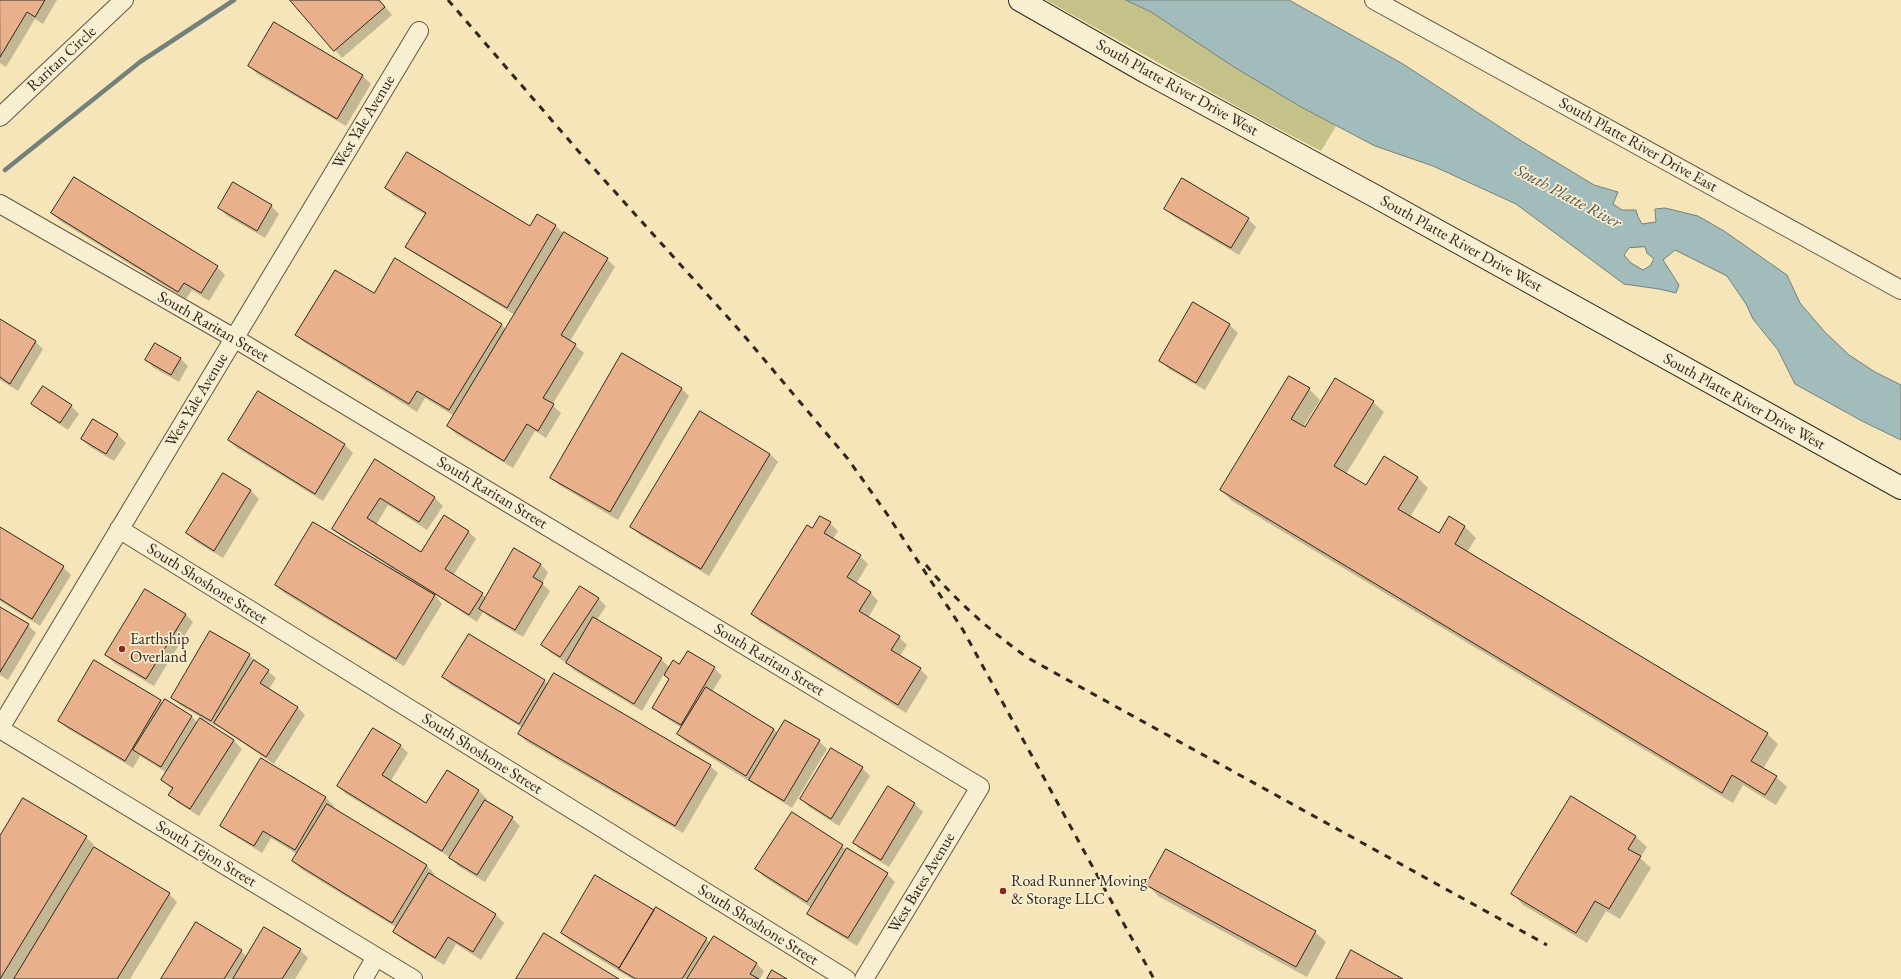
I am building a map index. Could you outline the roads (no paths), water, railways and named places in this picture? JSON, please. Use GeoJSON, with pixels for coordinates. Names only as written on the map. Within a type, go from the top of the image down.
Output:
{"type":"FeatureCollection","features":[{"type":"Feature","properties":{"kind":"street","name":"Raritan Circle"},"geometry":{"type":"LineString","coordinates":[[0,117],[124,0]]}},
{"type":"Feature","properties":{"kind":"street","name":"South Platte River Drive West"},"geometry":{"type":"LineString","coordinates":[[1020,0],[1146,72],[1380,199],[1901,488]]}},
{"type":"Feature","properties":{"kind":"street","name":"South Platte River Drive East"},"geometry":{"type":"LineString","coordinates":[[1374,0],[1901,290]]}},
{"type":"Feature","properties":{"kind":"street","name":"West Yale Avenue"},"geometry":{"type":"LineString","coordinates":[[0,728],[419,31]]}},
{"type":"Feature","properties":{"kind":"street","name":"South Raritan Street"},"geometry":{"type":"LineString","coordinates":[[0,204],[234,338],[980,787]]}},
{"type":"Feature","properties":{"kind":"street","name":"South Shoshone Street"},"geometry":{"type":"LineString","coordinates":[[119,529],[846,979]]}},
{"type":"Feature","properties":{"kind":"street","name":"South Tejon Street"},"geometry":{"type":"LineString","coordinates":[[0,728],[413,979]]}},
{"type":"Feature","properties":{"kind":"street","name":"West Bates Avenue"},"geometry":{"type":"LineString","coordinates":[[864,979],[980,787]]}},
{"type":"Feature","properties":{"kind":"street"},"geometry":{"type":"LineString","coordinates":[[363,979],[376,957]]}},
{"type":"Feature","properties":{"kind":"water","name":"South Platte River"},"geometry":{"type":"Polygon","coordinates":[[[1126,0],[1289,0],[1403,64],[1523,142],[1594,185],[1618,192],[1613,204],[1622,210],[1636,210],[1642,224],[1656,222],[1655,209],[1665,208],[1698,216],[1724,231],[1787,275],[1800,303],[1824,331],[1849,355],[1875,372],[1901,385],[1901,440],[1862,421],[1795,384],[1778,350],[1753,319],[1746,304],[1727,276],[1675,250],[1663,260],[1679,285],[1676,293],[1624,284],[1516,204],[1433,166],[1375,146],[1301,107],[1234,67],[1151,12],[1126,0]],[[1645,247],[1629,248],[1624,255],[1631,263],[1643,270],[1650,266],[1654,259],[1647,253],[1645,247]]]}},
{"type":"Feature","properties":{"kind":"waterway"},"geometry":{"type":"LineString","coordinates":[[5,170],[140,62],[234,0]]}},
{"type":"Feature","properties":{"kind":"railway"},"geometry":{"type":"LineString","coordinates":[[448,0],[580,153],[741,332],[848,459],[887,514],[963,630],[1154,979]]}},
{"type":"Feature","properties":{"kind":"railway"},"geometry":{"type":"LineString","coordinates":[[926,565],[949,591],[974,615],[1028,658],[1547,945]]}},
{"type":"Feature","properties":{"kind":"place","name":"Earthship Overland"},"geometry":{"type":"Point","coordinates":[122,649]}},
{"type":"Feature","properties":{"kind":"place","name":"Road Runner Moving & Storage LLC"},"geometry":{"type":"Point","coordinates":[1003,891]}}]}
